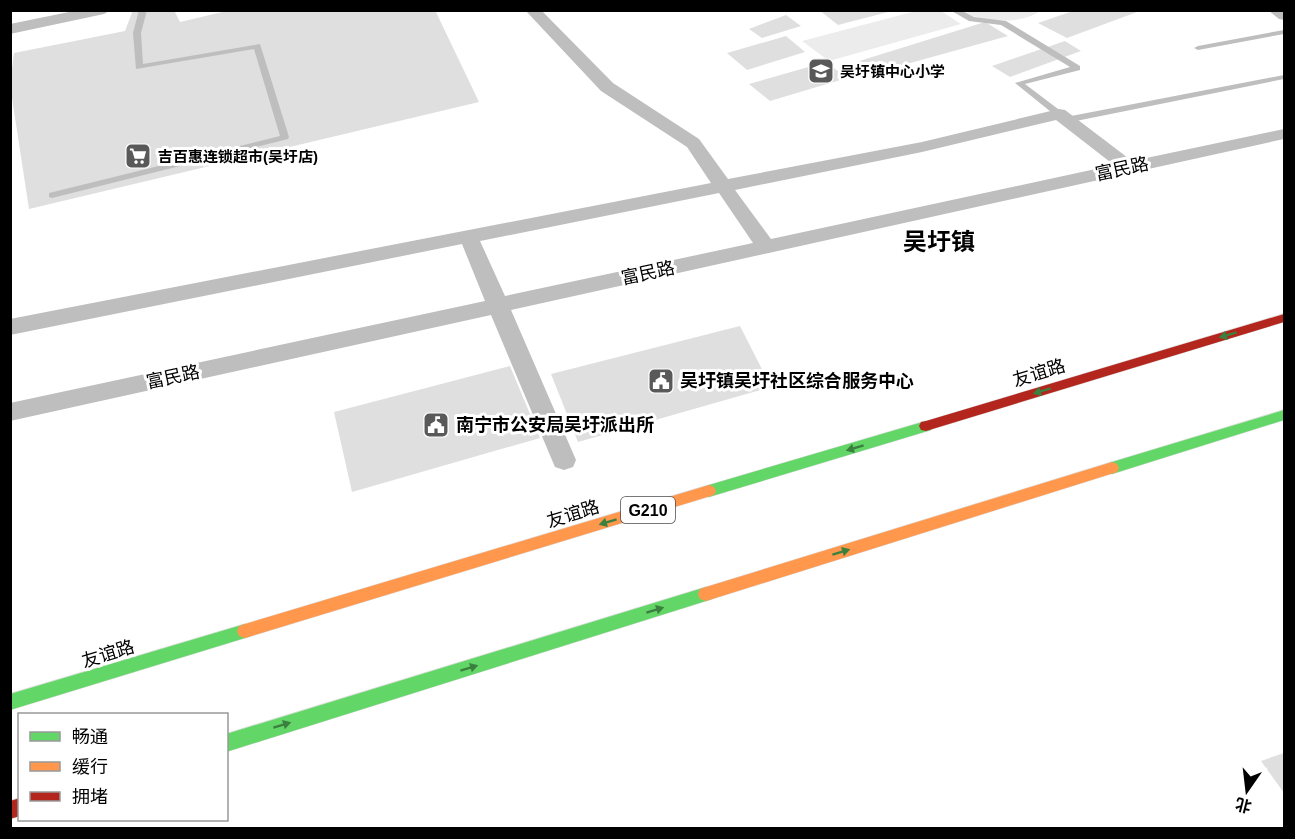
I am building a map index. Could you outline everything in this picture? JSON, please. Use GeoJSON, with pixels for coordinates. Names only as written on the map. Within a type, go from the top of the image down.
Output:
{"type":"FeatureCollection","features":[{"type":"Feature","properties":{"kind":"highway","name":"友谊路"},"geometry":{"type":"LineString","coordinates":[[10,702],[1284,318]]}},
{"type":"Feature","properties":{"kind":"highway"},"geometry":{"type":"LineString","coordinates":[[228,742],[1284,415]]}},
{"type":"Feature","properties":{"kind":"street"},"geometry":{"type":"LineString","coordinates":[[10,29],[104,10]]}},
{"type":"Feature","properties":{"kind":"street"},"geometry":{"type":"LineString","coordinates":[[532,10],[607,87],[693,143],[766,247]]}},
{"type":"Feature","properties":{"kind":"street"},"geometry":{"type":"LineString","coordinates":[[1275,10],[1284,16]]}},
{"type":"Feature","properties":{"kind":"street"},"geometry":{"type":"LineString","coordinates":[[10,327],[922,147],[1063,117],[1129,168]]}},
{"type":"Feature","properties":{"kind":"street","name":"富民路"},"geometry":{"type":"LineString","coordinates":[[10,412],[1129,168],[1280,139]]}},
{"type":"Feature","properties":{"kind":"street"},"geometry":{"type":"LineString","coordinates":[[468,236],[564,460]]}},
{"type":"Feature","properties":{"kind":"lane"},"geometry":{"type":"LineString","coordinates":[[52,195],[285,137],[257,46],[139,68],[137,33],[143,10]]}},
{"type":"Feature","properties":{"kind":"lane"},"geometry":{"type":"LineString","coordinates":[[953,10],[972,19],[1003,23],[1077,68],[1019,82],[1063,117],[1284,77]]}},
{"type":"Feature","properties":{"kind":"lane"},"geometry":{"type":"LineString","coordinates":[[1198,48],[1284,32]]}},
{"type":"Feature","properties":{"kind":"shaded area"},"geometry":{"type":"Polygon","coordinates":[[[916,11],[941,11],[961,24],[829,61],[802,41],[916,11]]]}},
{"type":"Feature","properties":{"kind":"shaded area"},"geometry":{"type":"Polygon","coordinates":[[[958,11],[1040,11],[1022,19],[1000,20],[958,11]]]}},
{"type":"Feature","properties":{"kind":"building","name":"吉百惠连锁超市(吴圩店)"},"geometry":{"type":"Polygon","coordinates":[[[133,10],[174,10],[180,22],[231,10],[435,10],[479,102],[29,209],[10,85],[14,53],[125,31],[133,10]]]}},
{"type":"Feature","properties":{"kind":"building"},"geometry":{"type":"Polygon","coordinates":[[[819,10],[892,10],[892,11],[838,25],[819,10]]]}},
{"type":"Feature","properties":{"kind":"building"},"geometry":{"type":"Polygon","coordinates":[[[1076,10],[1134,10],[1137,12],[1067,38],[1038,23],[1076,10]]]}},
{"type":"Feature","properties":{"kind":"building"},"geometry":{"type":"Polygon","coordinates":[[[786,15],[801,26],[762,38],[749,29],[786,15]]]}},
{"type":"Feature","properties":{"kind":"building"},"geometry":{"type":"Polygon","coordinates":[[[985,22],[1008,36],[856,78],[840,67],[985,22]]]}},
{"type":"Feature","properties":{"kind":"building"},"geometry":{"type":"Polygon","coordinates":[[[786,36],[805,52],[747,70],[727,53],[786,36]]]}},
{"type":"Feature","properties":{"kind":"building"},"geometry":{"type":"Polygon","coordinates":[[[1065,41],[1081,51],[1010,77],[992,66],[1065,41]]]}},
{"type":"Feature","properties":{"kind":"building"},"geometry":{"type":"Polygon","coordinates":[[[826,62],[847,78],[770,101],[749,84],[826,62]]]}},
{"type":"Feature","properties":{"kind":"building","name":"吴圩镇吴圩社区综合服务中心"},"geometry":{"type":"Polygon","coordinates":[[[740,326],[771,387],[578,442],[551,374],[740,326]]]}},
{"type":"Feature","properties":{"kind":"building","name":"南宁市公安局吴圩派出所"},"geometry":{"type":"Polygon","coordinates":[[[510,366],[540,438],[352,492],[334,412],[510,366]]]}},
{"type":"Feature","properties":{"kind":"building"},"geometry":{"type":"Polygon","coordinates":[[[1284,753],[1284,793],[1261,761],[1284,753]]]}},
{"type":"Feature","properties":{"kind":"traffic: fast"},"geometry":{"type":"LineString","coordinates":[[1112,468],[1284,415]]}},
{"type":"Feature","properties":{"kind":"traffic: fast"},"geometry":{"type":"LineString","coordinates":[[709,491],[926,426]]}},
{"type":"Feature","properties":{"kind":"traffic: fast"},"geometry":{"type":"LineString","coordinates":[[228,742],[706,594]]}},
{"type":"Feature","properties":{"kind":"traffic: fast"},"geometry":{"type":"LineString","coordinates":[[10,702],[245,631]]}},
{"type":"Feature","properties":{"kind":"traffic: slow"},"geometry":{"type":"LineString","coordinates":[[706,594],[1112,468]]}},
{"type":"Feature","properties":{"kind":"traffic: slow"},"geometry":{"type":"LineString","coordinates":[[245,631],[709,491]]}},
{"type":"Feature","properties":{"kind":"traffic: jam"},"geometry":{"type":"LineString","coordinates":[[926,426],[1284,318]]}},
{"type":"Feature","properties":{"kind":"traffic: jam"},"geometry":{"type":"LineString","coordinates":[[10,810],[18,808]]}},
{"type":"Feature","properties":{"kind":"place","name":"吴圩镇中心小学"},"geometry":{"type":"Point","coordinates":[821,71]}},
{"type":"Feature","properties":{"kind":"place","name":"吉百惠连锁超市(吴圩店)"},"geometry":{"type":"Point","coordinates":[138,156]}},
{"type":"Feature","properties":{"kind":"place","name":"吴圩镇吴圩社区综合服务中心"},"geometry":{"type":"Point","coordinates":[661,381]}},
{"type":"Feature","properties":{"kind":"place","name":"南宁市公安局吴圩派出所"},"geometry":{"type":"Point","coordinates":[436,425]}},
{"type":"Feature","properties":{"kind":"district","name":"吴圩镇"},"geometry":{"type":"Point","coordinates":[939,241]}}]}
